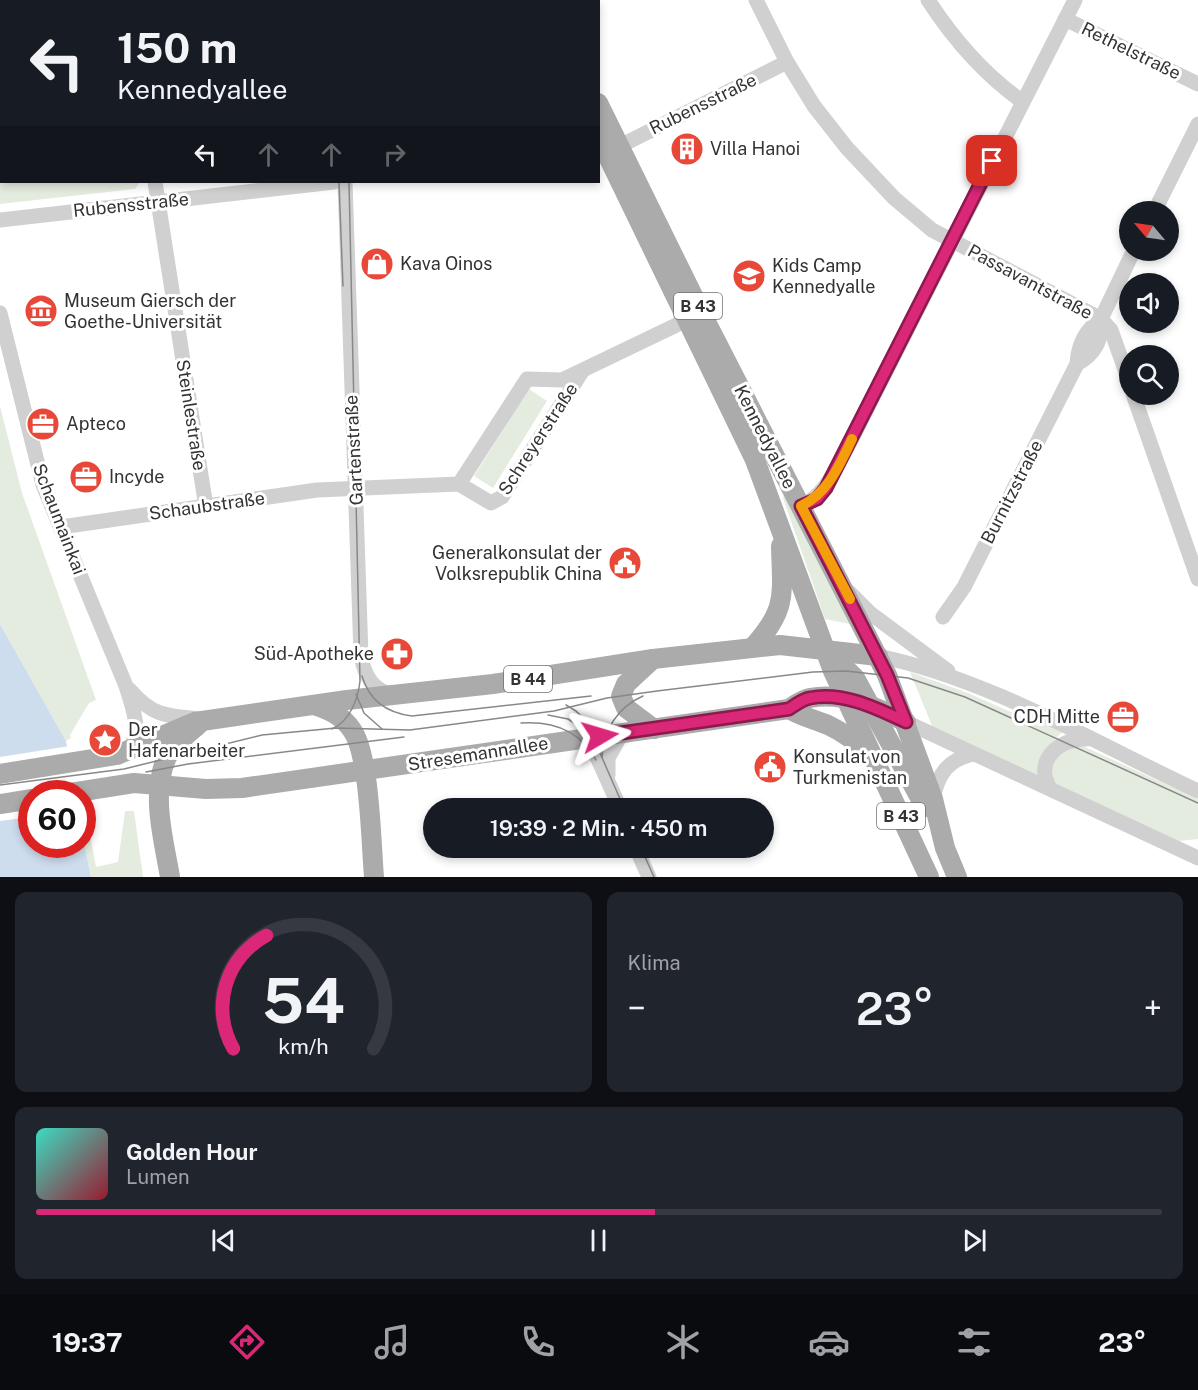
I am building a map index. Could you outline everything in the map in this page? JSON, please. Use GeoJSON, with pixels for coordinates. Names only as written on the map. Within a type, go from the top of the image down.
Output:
{"type":"FeatureCollection","features":[{"type":"Feature","properties":{"kind":"main road","name":"Kennedyallee"},"geometry":{"type":"LineString","coordinates":[[600,115],[605,144],[755,460],[845,700],[928,877]]}},
{"type":"Feature","properties":{"kind":"main road","name":"Kennedyallee"},"geometry":{"type":"LineString","coordinates":[[605,144],[706,324],[878,656],[906,722],[933,799],[945,848],[957,877]]}},
{"type":"Feature","properties":{"kind":"main road"},"geometry":{"type":"LineString","coordinates":[[754,646],[768,631],[783,598],[781,526]]}},
{"type":"Feature","properties":{"kind":"main road","name":"B 44"},"geometry":{"type":"LineString","coordinates":[[0,774],[114,756],[182,725],[208,720],[556,675],[653,659],[754,646],[780,645],[878,656]]}},
{"type":"Feature","properties":{"kind":"main road","name":"B 43"},"geometry":{"type":"LineString","coordinates":[[825,649],[851,671],[872,706],[945,848]]}},
{"type":"Feature","properties":{"kind":"main road"},"geometry":{"type":"LineString","coordinates":[[653,659],[626,684],[621,696],[626,708],[654,729]]}},
{"type":"Feature","properties":{"kind":"main road","name":"Stresemannallee"},"geometry":{"type":"LineString","coordinates":[[96,789],[161,785],[226,790],[789,709],[808,698],[845,700],[872,706],[906,722]]}},
{"type":"Feature","properties":{"kind":"main road"},"geometry":{"type":"LineString","coordinates":[[314,705],[340,717],[352,729],[358,742],[374,877]]}},
{"type":"Feature","properties":{"kind":"main road"},"geometry":{"type":"LineString","coordinates":[[789,709],[801,717],[828,725],[854,739],[872,757]]}},
{"type":"Feature","properties":{"kind":"main road"},"geometry":{"type":"LineString","coordinates":[[170,877],[161,820],[161,785],[164,766],[171,752],[208,720]]}},
{"type":"Feature","properties":{"kind":"main road"},"geometry":{"type":"LineString","coordinates":[[0,804],[18,801]]}},
{"type":"Feature","properties":{"kind":"street","name":"Passavantstraße"},"geometry":{"type":"LineString","coordinates":[[756,0],[787,63],[814,106],[854,156],[908,210],[951,241],[1101,319]]}},
{"type":"Feature","properties":{"kind":"street"},"geometry":{"type":"LineString","coordinates":[[928,0],[966,52],[997,83],[1023,102]]}},
{"type":"Feature","properties":{"kind":"street"},"geometry":{"type":"LineString","coordinates":[[801,506],[817,499],[826,488],[1075,0]]}},
{"type":"Feature","properties":{"kind":"street","name":"Rethelstraße"},"geometry":{"type":"LineString","coordinates":[[1065,19],[1198,84]]}},
{"type":"Feature","properties":{"kind":"street","name":"Rubensstraße"},"geometry":{"type":"LineString","coordinates":[[605,144],[787,63]]}},
{"type":"Feature","properties":{"kind":"street"},"geometry":{"type":"LineString","coordinates":[[1160,201],[1198,124]]}},
{"type":"Feature","properties":{"kind":"street","name":"Steinlestraße"},"geometry":{"type":"LineString","coordinates":[[155,183],[206,507]]}},
{"type":"Feature","properties":{"kind":"street","name":"Rubensstraße"},"geometry":{"type":"LineString","coordinates":[[0,220],[326,183]]}},
{"type":"Feature","properties":{"kind":"street","name":"Gartenstraße"},"geometry":{"type":"LineString","coordinates":[[345,183],[354,489],[363,667],[369,680],[380,690],[402,695]]}},
{"type":"Feature","properties":{"kind":"street","name":"Burnitzstraße"},"geometry":{"type":"LineString","coordinates":[[943,617],[964,587],[1077,364],[1078,349],[1090,326],[1101,319],[1129,261]]}},
{"type":"Feature","properties":{"kind":"street","name":"Schaumainkai"},"geometry":{"type":"LineString","coordinates":[[0,313],[43,485],[126,686],[136,731],[132,745],[114,756]]}},
{"type":"Feature","properties":{"kind":"street","name":"Schreyerstraße"},"geometry":{"type":"LineString","coordinates":[[583,370],[502,497],[491,503],[459,484],[523,383],[531,377],[562,380],[689,319]]}},
{"type":"Feature","properties":{"kind":"street"},"geometry":{"type":"LineString","coordinates":[[1101,319],[1111,330],[1119,353]]}},
{"type":"Feature","properties":{"kind":"street"},"geometry":{"type":"LineString","coordinates":[[1137,405],[1198,579]]}},
{"type":"Feature","properties":{"kind":"street"},"geometry":{"type":"LineString","coordinates":[[354,489],[459,484]]}},
{"type":"Feature","properties":{"kind":"street","name":"Schaubstraße"},"geometry":{"type":"LineString","coordinates":[[61,527],[317,490],[354,489]]}},
{"type":"Feature","properties":{"kind":"street"},"geometry":{"type":"LineString","coordinates":[[844,587],[870,613],[957,679]]}},
{"type":"Feature","properties":{"kind":"street"},"geometry":{"type":"LineString","coordinates":[[878,656],[914,664],[957,679],[1050,717],[1087,738],[1198,791]]}},
{"type":"Feature","properties":{"kind":"street","name":"Schaumainkai"},"geometry":{"type":"LineString","coordinates":[[126,686],[151,711],[169,716],[208,720]]}},
{"type":"Feature","properties":{"kind":"street","name":"Stresemannallee"},"geometry":{"type":"LineString","coordinates":[[906,722],[1181,848],[1198,858]]}},
{"type":"Feature","properties":{"kind":"street"},"geometry":{"type":"LineString","coordinates":[[609,781],[609,758],[622,733]]}},
{"type":"Feature","properties":{"kind":"street"},"geometry":{"type":"LineString","coordinates":[[1050,788],[1043,777],[1045,762],[1051,753],[1065,741],[1087,738]]}},
{"type":"Feature","properties":{"kind":"street"},"geometry":{"type":"LineString","coordinates":[[580,739],[595,753],[616,798]]}},
{"type":"Feature","properties":{"kind":"street"},"geometry":{"type":"LineString","coordinates":[[933,799],[938,779],[948,765],[958,758],[974,754]]}},
{"type":"Feature","properties":{"kind":"street","name":"Stresemannallee"},"geometry":{"type":"LineString","coordinates":[[1181,848],[1198,850]]}},
{"type":"Feature","properties":{"kind":"street"},"geometry":{"type":"LineString","coordinates":[[640,858],[649,877]]}},
{"type":"Feature","properties":{"kind":"shaded area"},"geometry":{"type":"Polygon","coordinates":[[[0,183],[139,183],[135,189],[0,204],[0,183]]]}},
{"type":"Feature","properties":{"kind":"shaded area"},"geometry":{"type":"Polygon","coordinates":[[[529,389],[547,401],[493,488],[474,476],[529,389]]]}},
{"type":"Feature","properties":{"kind":"shaded area"},"geometry":{"type":"Polygon","coordinates":[[[0,406],[22,493],[96,700],[89,703],[70,735],[71,738],[66,741],[0,624],[0,406]]]}},
{"type":"Feature","properties":{"kind":"shaded area"},"geometry":{"type":"Polygon","coordinates":[[[784,495],[855,625],[825,619],[783,498],[784,495]]]}},
{"type":"Feature","properties":{"kind":"shaded area"},"geometry":{"type":"Polygon","coordinates":[[[910,672],[968,693],[1024,718],[1064,730],[1049,746],[1040,780],[935,733],[910,672]]]}},
{"type":"Feature","properties":{"kind":"shaded area"},"geometry":{"type":"Polygon","coordinates":[[[1070,746],[1085,747],[1198,799],[1198,839],[1178,841],[1061,789],[1051,776],[1052,759],[1070,746]]]}},
{"type":"Feature","properties":{"kind":"shaded area"},"geometry":{"type":"Polygon","coordinates":[[[125,811],[134,811],[143,877],[91,877],[87,858],[94,858],[96,867],[118,862],[125,811]]]}},
{"type":"Feature","properties":{"kind":"water"},"geometry":{"type":"Polygon","coordinates":[[[0,624],[66,741],[73,780],[18,780],[18,858],[87,858],[91,877],[0,877],[0,624]]]}},
{"type":"Feature","properties":{"kind":"pier"},"geometry":{"type":"Polygon","coordinates":[[[70,746],[76,780],[18,780],[18,819],[0,821],[0,757],[70,746]]]}},
{"type":"Feature","properties":{"kind":"tram line"},"geometry":{"type":"LineString","coordinates":[[339,183],[343,286]]}},
{"type":"Feature","properties":{"kind":"tram line"},"geometry":{"type":"LineString","coordinates":[[332,729],[344,721],[352,709],[360,681],[349,183]]}},
{"type":"Feature","properties":{"kind":"tram line"},"geometry":{"type":"LineString","coordinates":[[0,785],[124,769],[262,735],[336,728],[410,730],[554,711],[607,698],[657,691],[813,672],[846,671],[908,678],[965,697],[1198,803]]}},
{"type":"Feature","properties":{"kind":"tram line"},"geometry":{"type":"LineString","coordinates":[[362,676],[369,692],[380,704],[395,712],[412,716],[591,696]]}},
{"type":"Feature","properties":{"kind":"tram line"},"geometry":{"type":"LineString","coordinates":[[356,694],[364,713],[382,729]]}},
{"type":"Feature","properties":{"kind":"tram line"},"geometry":{"type":"LineString","coordinates":[[602,757],[605,738],[613,720],[626,706],[643,696]]}},
{"type":"Feature","properties":{"kind":"tram line"},"geometry":{"type":"LineString","coordinates":[[566,705],[586,721],[620,798]]}},
{"type":"Feature","properties":{"kind":"tram line"},"geometry":{"type":"LineString","coordinates":[[548,715],[568,719],[588,732]]}},
{"type":"Feature","properties":{"kind":"tram line"},"geometry":{"type":"LineString","coordinates":[[521,723],[544,724],[564,730],[582,741],[596,760]]}},
{"type":"Feature","properties":{"kind":"tram line"},"geometry":{"type":"LineString","coordinates":[[146,772],[188,764],[404,737]]}},
{"type":"Feature","properties":{"kind":"tram line"},"geometry":{"type":"LineString","coordinates":[[645,858],[654,877]]}},
{"type":"Feature","properties":{"kind":"slow traffic"},"geometry":{"type":"LineString","coordinates":[[850,599],[801,506],[817,499],[826,488],[852,439]]}},
{"type":"Feature","properties":{"kind":"place","name":"Villa Hanoi"},"geometry":{"type":"Point","coordinates":[687,149]}},
{"type":"Feature","properties":{"kind":"place","name":"Kava Oinos"},"geometry":{"type":"Point","coordinates":[377,264]}},
{"type":"Feature","properties":{"kind":"place","name":"Kids Camp Kennedyalle"},"geometry":{"type":"Point","coordinates":[749,276]}},
{"type":"Feature","properties":{"kind":"place","name":"Museum Giersch der Goethe-Universität"},"geometry":{"type":"Point","coordinates":[41,311]}},
{"type":"Feature","properties":{"kind":"place","name":"Apteco"},"geometry":{"type":"Point","coordinates":[43,424]}},
{"type":"Feature","properties":{"kind":"place","name":"Incyde"},"geometry":{"type":"Point","coordinates":[86,477]}},
{"type":"Feature","properties":{"kind":"place","name":"Generalkonsulat der Volksrepublik China"},"geometry":{"type":"Point","coordinates":[625,563]}},
{"type":"Feature","properties":{"kind":"place","name":"Süd-Apotheke"},"geometry":{"type":"Point","coordinates":[397,654]}},
{"type":"Feature","properties":{"kind":"place","name":"CDH Mitte"},"geometry":{"type":"Point","coordinates":[1123,717]}},
{"type":"Feature","properties":{"kind":"place","name":"Der Hafenarbeiter"},"geometry":{"type":"Point","coordinates":[105,740]}},
{"type":"Feature","properties":{"kind":"place","name":"Konsulat von Turkmenistan"},"geometry":{"type":"Point","coordinates":[770,767]}},
{"type":"Feature","properties":{"kind":"route"},"geometry":{"type":"LineString","coordinates":[[600,736],[789,709],[808,698],[820,697],[872,706],[906,722],[878,656],[801,506],[817,499],[826,488],[992,161]]}}]}
